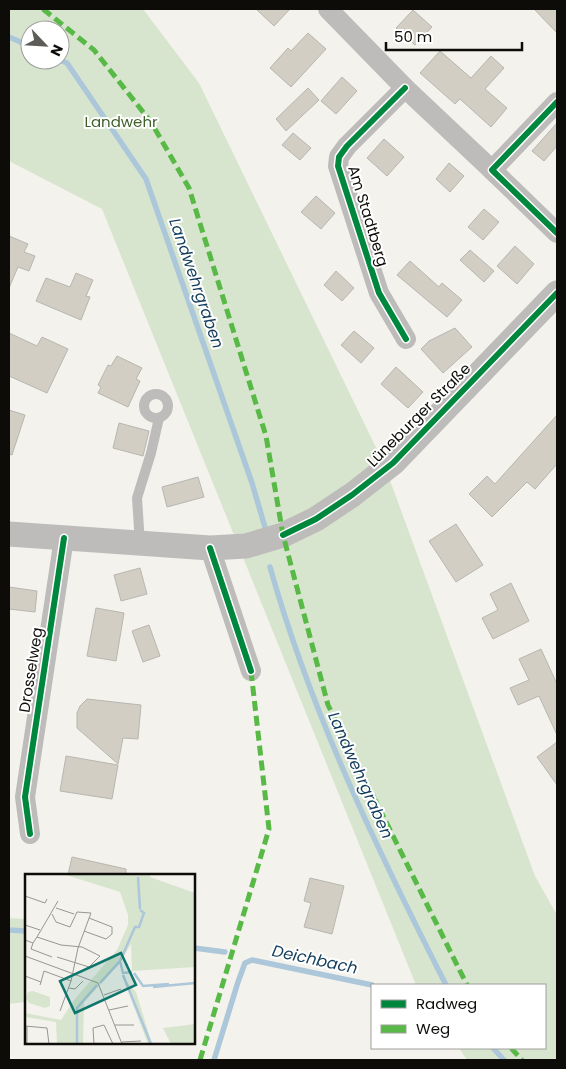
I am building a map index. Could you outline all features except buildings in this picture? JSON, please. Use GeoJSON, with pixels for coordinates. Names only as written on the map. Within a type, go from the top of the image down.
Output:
{"type":"FeatureCollection","features":[{"type":"Feature","properties":{"kind":"street"},"geometry":{"type":"LineString","coordinates":[[328,9],[405,88],[557,233]]}},
{"type":"Feature","properties":{"kind":"street","name":"Am Stadtberg"},"geometry":{"type":"LineString","coordinates":[[405,88],[347,146],[339,157],[338,166],[379,293],[406,339]]}},
{"type":"Feature","properties":{"kind":"street"},"geometry":{"type":"LineString","coordinates":[[492,170],[557,102]]}},
{"type":"Feature","properties":{"kind":"street","name":"Lüneburger Straße"},"geometry":{"type":"LineString","coordinates":[[9,534],[210,548],[246,546],[283,535],[316,519],[352,495],[393,463],[557,293]]}},
{"type":"Feature","properties":{"kind":"street","name":"Drosselweg"},"geometry":{"type":"LineString","coordinates":[[30,834],[24,797],[64,538]]}},
{"type":"Feature","properties":{"kind":"street"},"geometry":{"type":"LineString","coordinates":[[210,548],[251,671]]}},
{"type":"Feature","properties":{"kind":"lane"},"geometry":{"type":"LineString","coordinates":[[140,544],[138,498],[152,453],[159,418]]}},
{"type":"Feature","properties":{"kind":"green space","name":"Landwehr"},"geometry":{"type":"Polygon","coordinates":[[[9,9],[143,9],[199,83],[384,464],[535,876],[557,915],[557,1060],[467,1060],[460,1049],[546,1049],[546,984],[416,984],[102,209],[9,161],[9,9]]]}},
{"type":"Feature","properties":{"kind":"green space"},"geometry":{"type":"Polygon","coordinates":[[[9,918],[25,919],[25,1002],[9,1004],[9,918]]]}},
{"type":"Feature","properties":{"kind":"waterway","name":"Landwehrgraben"},"geometry":{"type":"LineString","coordinates":[[9,37],[20,42]]}},
{"type":"Feature","properties":{"kind":"waterway","name":"Landwehrgraben"},"geometry":{"type":"LineString","coordinates":[[70,67],[146,179],[252,483],[267,534]]}},
{"type":"Feature","properties":{"kind":"waterway","name":"Landwehrgraben"},"geometry":{"type":"LineString","coordinates":[[270,567],[305,675],[326,728],[371,832],[446,984]]}},
{"type":"Feature","properties":{"kind":"waterway","name":"Deichbach"},"geometry":{"type":"LineString","coordinates":[[9,930],[25,931]]}},
{"type":"Feature","properties":{"kind":"waterway","name":"Deichbach"},"geometry":{"type":"LineString","coordinates":[[195,948],[225,952]]}},
{"type":"Feature","properties":{"kind":"waterway","name":"Deichbach"},"geometry":{"type":"LineString","coordinates":[[214,1060],[245,963],[252,960],[371,985]]}},
{"type":"Feature","properties":{"kind":"waterway","name":"Landwehrgraben"},"geometry":{"type":"LineString","coordinates":[[494,1049],[504,1060]]}},
{"type":"Feature","properties":{"kind":"marked path"},"geometry":{"type":"LineString","coordinates":[[43,9],[94,50],[151,122],[189,188],[266,436],[283,535],[328,705],[467,984]]}},
{"type":"Feature","properties":{"kind":"marked path"},"geometry":{"type":"LineString","coordinates":[[200,1060],[269,829],[251,671]]}},
{"type":"Feature","properties":{"kind":"marked path"},"geometry":{"type":"LineString","coordinates":[[512,1049],[522,1060]]}},
{"type":"Feature","properties":{"kind":"cycle path"},"geometry":{"type":"LineString","coordinates":[[405,88],[347,146],[339,157],[338,166],[379,293],[406,339]]}},
{"type":"Feature","properties":{"kind":"cycle path"},"geometry":{"type":"LineString","coordinates":[[557,102],[492,170],[557,233]]}},
{"type":"Feature","properties":{"kind":"cycle path"},"geometry":{"type":"LineString","coordinates":[[283,535],[316,519],[352,495],[393,463],[557,293]]}},
{"type":"Feature","properties":{"kind":"cycle path"},"geometry":{"type":"LineString","coordinates":[[30,834],[25,797],[64,538]]}},
{"type":"Feature","properties":{"kind":"cycle path"},"geometry":{"type":"LineString","coordinates":[[210,548],[251,671]]}}]}
